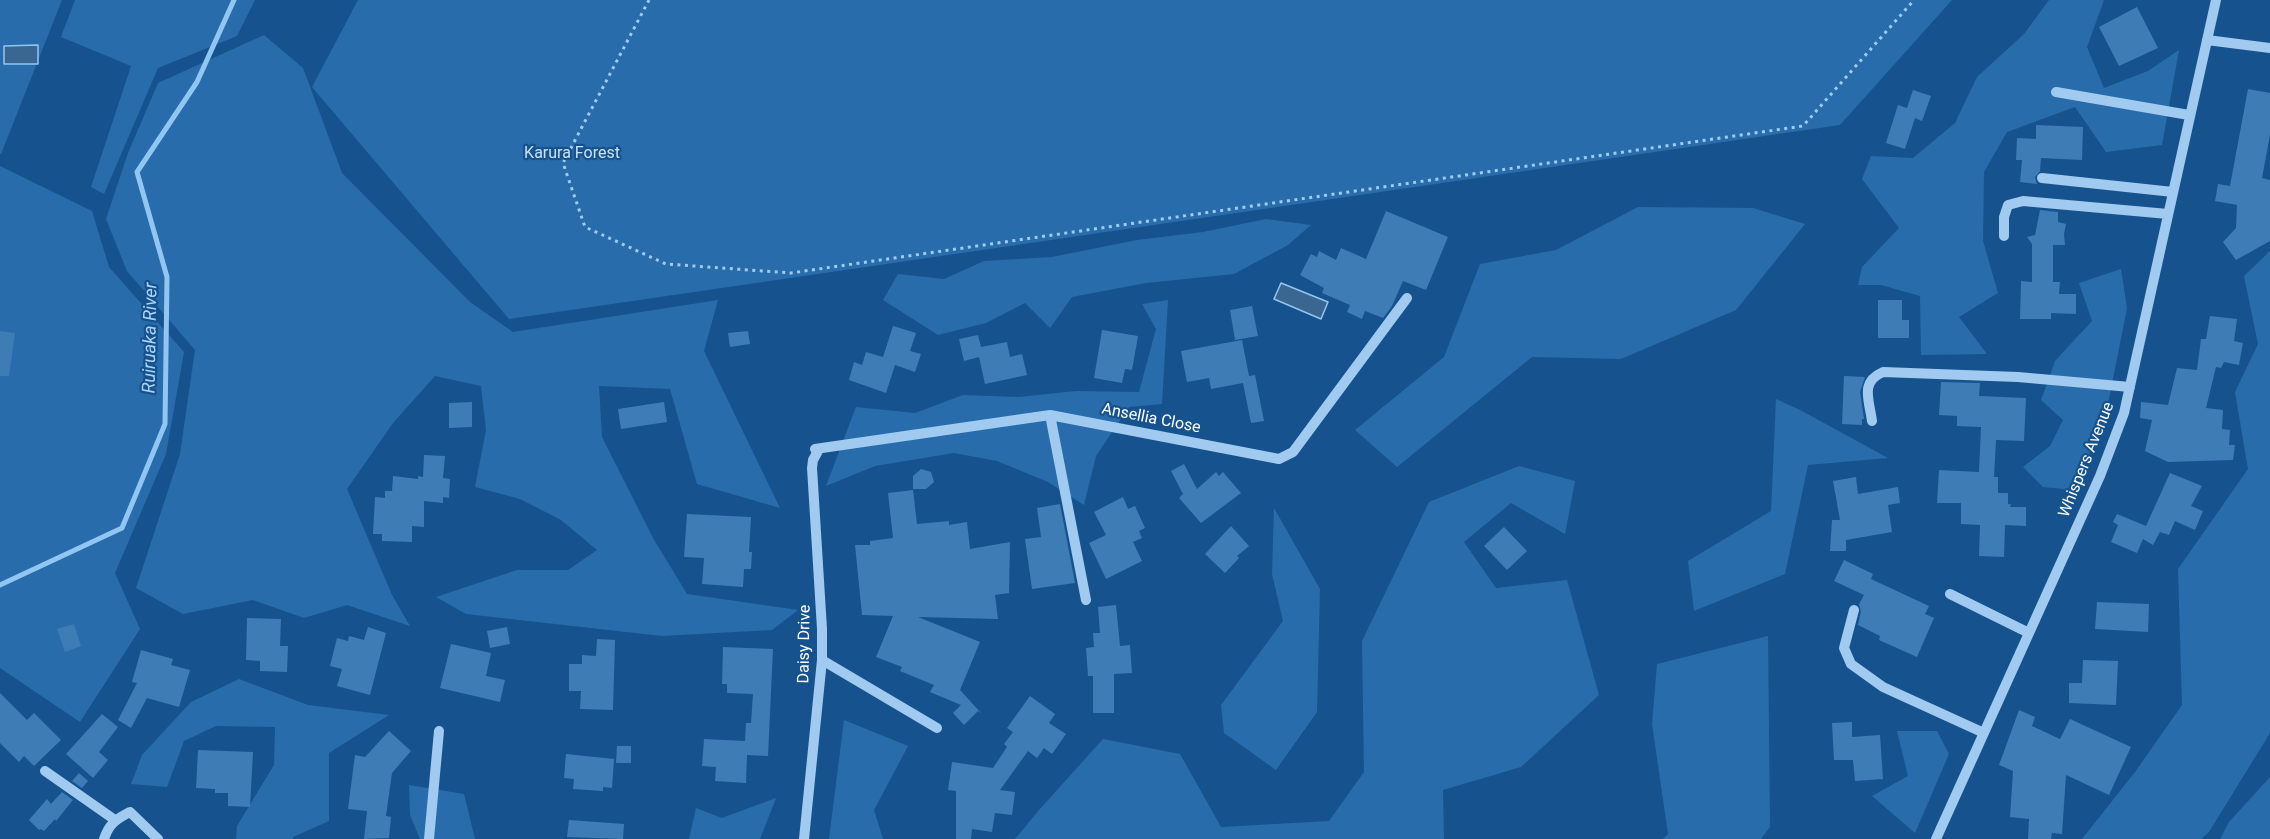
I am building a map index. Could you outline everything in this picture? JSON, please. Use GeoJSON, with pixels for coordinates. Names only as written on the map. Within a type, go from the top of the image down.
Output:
{"type":"FeatureCollection","features":[{"type":"Feature","properties":{"kind":"street","name":"Whispers Avenue"},"geometry":{"type":"LineString","coordinates":[[1935,839],[2100,476],[2124,413],[2213,1]]}},
{"type":"Feature","properties":{"kind":"street"},"geometry":{"type":"LineString","coordinates":[[2206,40],[2270,48]]}},
{"type":"Feature","properties":{"kind":"street"},"geometry":{"type":"LineString","coordinates":[[2056,92],[2189,115]]}},
{"type":"Feature","properties":{"kind":"street"},"geometry":{"type":"LineString","coordinates":[[2042,178],[2173,192]]}},
{"type":"Feature","properties":{"kind":"street"},"geometry":{"type":"LineString","coordinates":[[2004,236],[2004,217],[2008,206],[2023,201],[2168,214]]}},
{"type":"Feature","properties":{"kind":"street","name":"Ansellia Close"},"geometry":{"type":"LineString","coordinates":[[818,451],[815,449],[1050,415],[1279,459],[1293,452],[1407,298]]}},
{"type":"Feature","properties":{"kind":"street"},"geometry":{"type":"LineString","coordinates":[[1872,421],[1868,385],[1872,376],[1883,372],[2018,377],[2130,387]]}},
{"type":"Feature","properties":{"kind":"street"},"geometry":{"type":"LineString","coordinates":[[1050,415],[1086,600]]}},
{"type":"Feature","properties":{"kind":"street","name":"Daisy Drive"},"geometry":{"type":"LineString","coordinates":[[804,839],[822,660],[812,468],[818,451]]}},
{"type":"Feature","properties":{"kind":"street"},"geometry":{"type":"LineString","coordinates":[[1950,594],[2029,633]]}},
{"type":"Feature","properties":{"kind":"street"},"geometry":{"type":"LineString","coordinates":[[1854,610],[1844,648],[1851,664],[1882,687],[1984,733]]}},
{"type":"Feature","properties":{"kind":"street"},"geometry":{"type":"LineString","coordinates":[[822,660],[937,728]]}},
{"type":"Feature","properties":{"kind":"street"},"geometry":{"type":"LineString","coordinates":[[429,839],[439,731]]}},
{"type":"Feature","properties":{"kind":"street"},"geometry":{"type":"LineString","coordinates":[[45,771],[115,820]]}},
{"type":"Feature","properties":{"kind":"street"},"geometry":{"type":"LineString","coordinates":[[104,839],[107,830],[115,820],[130,812],[158,839]]}},
{"type":"Feature","properties":{"kind":"path"},"geometry":{"type":"LineString","coordinates":[[649,0],[563,163],[585,227],[666,264],[791,273],[1803,126],[1914,0]]}},
{"type":"Feature","properties":{"kind":"green space"},"geometry":{"type":"Polygon","coordinates":[[[0,0],[62,0],[1,154],[0,154],[0,0]]]}},
{"type":"Feature","properties":{"kind":"green space"},"geometry":{"type":"Polygon","coordinates":[[[75,0],[255,0],[237,36],[158,68],[104,194],[91,187],[131,66],[61,37],[75,0]]]}},
{"type":"Feature","properties":{"kind":"green space","name":"Karura Forest"},"geometry":{"type":"Polygon","coordinates":[[[358,0],[1952,0],[1840,125],[509,319],[312,87],[358,0]]]}},
{"type":"Feature","properties":{"kind":"green space"},"geometry":{"type":"Polygon","coordinates":[[[2049,0],[2104,0],[2087,47],[2104,88],[2148,71],[2179,50],[2162,145],[2106,152],[2075,107],[2007,132],[1984,172],[1983,241],[1998,293],[1959,317],[1987,354],[1921,355],[1920,296],[1881,285],[1858,285],[1862,267],[1899,228],[1862,179],[1871,156],[1913,158],[1955,123],[1977,77],[2024,34],[2049,0]]]}},
{"type":"Feature","properties":{"kind":"green space"},"geometry":{"type":"Polygon","coordinates":[[[264,35],[303,68],[342,173],[470,302],[513,332],[718,300],[704,351],[780,508],[697,484],[670,389],[599,386],[602,437],[653,538],[687,594],[798,610],[772,630],[662,636],[466,614],[436,597],[517,570],[568,570],[597,550],[561,520],[520,499],[475,487],[486,430],[481,386],[435,376],[393,423],[347,489],[392,595],[410,626],[347,605],[304,618],[253,600],[183,614],[136,588],[180,454],[195,350],[127,271],[106,219],[128,153],[158,83],[264,35]]]}},
{"type":"Feature","properties":{"kind":"green space"},"geometry":{"type":"Polygon","coordinates":[[[0,166],[92,211],[109,267],[184,352],[166,454],[115,573],[140,629],[80,722],[0,668],[0,166]]]}},
{"type":"Feature","properties":{"kind":"green space"},"geometry":{"type":"Polygon","coordinates":[[[1638,207],[1753,208],[1805,224],[1736,310],[1621,359],[1532,357],[1397,467],[1355,430],[1444,357],[1480,264],[1556,250],[1638,207]]]}},
{"type":"Feature","properties":{"kind":"green space"},"geometry":{"type":"Polygon","coordinates":[[[1266,219],[1311,225],[1288,245],[1234,274],[1146,283],[1072,297],[1050,328],[1025,303],[986,323],[938,335],[883,300],[898,274],[944,279],[984,261],[1052,257],[1137,240],[1203,232],[1266,219]]]}},
{"type":"Feature","properties":{"kind":"green space"},"geometry":{"type":"Polygon","coordinates":[[[2270,251],[2270,733],[2209,832],[2201,839],[2082,839],[2135,772],[2182,705],[2178,569],[2248,469],[2235,392],[2258,344],[2244,276],[2270,251]]]}},
{"type":"Feature","properties":{"kind":"green space"},"geometry":{"type":"Polygon","coordinates":[[[2121,269],[2127,308],[2105,419],[2073,490],[2043,487],[2023,467],[2050,446],[2063,420],[2041,400],[2055,361],[2092,321],[2079,283],[2121,269]]]}},
{"type":"Feature","properties":{"kind":"green space"},"geometry":{"type":"Polygon","coordinates":[[[1168,300],[1162,404],[1129,407],[1096,456],[1084,505],[1048,482],[997,461],[954,453],[875,466],[826,486],[856,407],[915,413],[963,395],[1019,397],[1076,391],[1139,392],[1156,329],[1142,304],[1168,300]]]}},
{"type":"Feature","properties":{"kind":"green space"},"geometry":{"type":"Polygon","coordinates":[[[1776,399],[1888,458],[1808,465],[1785,574],[1694,611],[1688,561],[1771,511],[1776,399]]]}},
{"type":"Feature","properties":{"kind":"green space"},"geometry":{"type":"Polygon","coordinates":[[[1519,466],[1575,481],[1565,534],[1511,503],[1464,542],[1496,588],[1567,580],[1599,695],[1521,767],[1443,790],[1444,839],[1015,839],[1103,739],[1180,754],[1221,827],[1329,821],[1364,772],[1362,641],[1429,502],[1519,466]]]}},
{"type":"Feature","properties":{"kind":"green space"},"geometry":{"type":"Polygon","coordinates":[[[1274,508],[1320,589],[1317,712],[1276,770],[1224,733],[1221,705],[1283,621],[1272,574],[1274,508]]]}},
{"type":"Feature","properties":{"kind":"green space"},"geometry":{"type":"Polygon","coordinates":[[[1768,636],[1770,827],[1761,839],[1663,839],[1668,834],[1652,724],[1657,664],[1768,636]]]}},
{"type":"Feature","properties":{"kind":"green space"},"geometry":{"type":"Polygon","coordinates":[[[239,679],[308,705],[389,715],[329,753],[329,821],[293,839],[236,839],[237,826],[274,765],[275,727],[216,726],[184,741],[167,787],[131,784],[142,755],[191,702],[239,679]]]}},
{"type":"Feature","properties":{"kind":"green space"},"geometry":{"type":"Polygon","coordinates":[[[844,720],[908,746],[874,810],[883,839],[829,839],[844,720]]]}},
{"type":"Feature","properties":{"kind":"green space"},"geometry":{"type":"Polygon","coordinates":[[[1897,731],[1937,731],[1949,754],[1915,833],[1872,796],[1908,776],[1897,731]]]}},
{"type":"Feature","properties":{"kind":"green space"},"geometry":{"type":"Polygon","coordinates":[[[2270,777],[2270,839],[2220,839],[2229,822],[2270,777]]]}},
{"type":"Feature","properties":{"kind":"green space"},"geometry":{"type":"Polygon","coordinates":[[[409,785],[464,794],[475,839],[420,839],[410,815],[409,785]]]}},
{"type":"Feature","properties":{"kind":"green space"},"geometry":{"type":"Polygon","coordinates":[[[776,798],[760,839],[689,839],[696,808],[722,818],[776,798]]]}},
{"type":"Feature","properties":{"kind":"shaded area"},"geometry":{"type":"Polygon","coordinates":[[[38,45],[38,64],[4,64],[4,46],[38,45]]]}},
{"type":"Feature","properties":{"kind":"shaded area"},"geometry":{"type":"Polygon","coordinates":[[[1281,283],[1328,302],[1321,319],[1274,299],[1281,283]]]}},
{"type":"Feature","properties":{"kind":"building"},"geometry":{"type":"Polygon","coordinates":[[[2137,7],[2158,48],[2119,66],[2099,27],[2137,7]]]}},
{"type":"Feature","properties":{"kind":"building"},"geometry":{"type":"Polygon","coordinates":[[[2248,89],[2270,93],[2270,135],[2262,178],[2270,180],[2270,241],[2236,260],[2223,242],[2236,228],[2237,205],[2215,201],[2218,184],[2230,186],[2248,89]]]}},
{"type":"Feature","properties":{"kind":"building"},"geometry":{"type":"Polygon","coordinates":[[[1913,90],[1931,96],[1922,121],[1915,118],[1905,149],[1886,143],[1898,105],[1907,108],[1913,90]]]}},
{"type":"Feature","properties":{"kind":"building"},"geometry":{"type":"Polygon","coordinates":[[[2036,125],[2083,127],[2082,160],[2041,158],[2040,171],[2035,177],[2037,184],[2020,182],[2022,160],[2016,160],[2017,138],[2036,139],[2036,125]]]}},
{"type":"Feature","properties":{"kind":"building"},"geometry":{"type":"Polygon","coordinates":[[[2040,210],[2058,212],[2058,222],[2066,224],[2065,245],[2053,245],[2053,282],[2060,282],[2059,294],[2076,294],[2076,314],[2051,313],[2051,319],[2020,319],[2021,281],[2032,282],[2032,244],[2027,237],[2035,235],[2040,210]]]}},
{"type":"Feature","properties":{"kind":"building"},"geometry":{"type":"Polygon","coordinates":[[[1386,211],[1448,237],[1426,290],[1403,281],[1392,306],[1383,318],[1365,311],[1362,319],[1347,312],[1350,305],[1322,293],[1324,288],[1300,275],[1311,254],[1317,257],[1319,251],[1336,260],[1341,248],[1366,259],[1386,211]]]}},
{"type":"Feature","properties":{"kind":"building"},"geometry":{"type":"Polygon","coordinates":[[[1878,300],[1902,300],[1902,320],[1909,320],[1909,338],[1878,338],[1878,300]]]}},
{"type":"Feature","properties":{"kind":"building"},"geometry":{"type":"Polygon","coordinates":[[[1252,306],[1258,336],[1235,340],[1230,310],[1252,306]]]}},
{"type":"Feature","properties":{"kind":"building"},"geometry":{"type":"Polygon","coordinates":[[[2210,316],[2237,319],[2234,341],[2243,343],[2239,365],[2224,362],[2221,368],[2216,367],[2206,408],[2223,410],[2222,429],[2230,430],[2229,445],[2235,445],[2233,460],[2168,462],[2145,451],[2152,420],[2140,418],[2141,402],[2168,405],[2177,368],[2197,370],[2201,339],[2206,339],[2210,316]]]}},
{"type":"Feature","properties":{"kind":"building"},"geometry":{"type":"Polygon","coordinates":[[[893,326],[916,333],[910,351],[921,354],[915,372],[895,365],[886,393],[849,380],[854,362],[862,365],[866,352],[883,357],[893,326]]]}},
{"type":"Feature","properties":{"kind":"building"},"geometry":{"type":"Polygon","coordinates":[[[1102,330],[1138,336],[1132,370],[1125,369],[1122,383],[1094,378],[1102,330]]]}},
{"type":"Feature","properties":{"kind":"building"},"geometry":{"type":"Polygon","coordinates":[[[0,331],[15,333],[9,376],[0,376],[0,331]]]}},
{"type":"Feature","properties":{"kind":"building"},"geometry":{"type":"Polygon","coordinates":[[[748,331],[750,344],[730,347],[728,333],[748,331]]]}},
{"type":"Feature","properties":{"kind":"building"},"geometry":{"type":"Polygon","coordinates":[[[978,335],[981,347],[1007,342],[1010,357],[1022,354],[1027,375],[985,384],[979,357],[964,361],[959,339],[978,335]]]}},
{"type":"Feature","properties":{"kind":"building"},"geometry":{"type":"Polygon","coordinates":[[[1242,340],[1249,376],[1255,375],[1264,421],[1251,423],[1243,383],[1211,389],[1209,378],[1187,382],[1181,351],[1242,340]]]}},
{"type":"Feature","properties":{"kind":"building"},"geometry":{"type":"Polygon","coordinates":[[[1844,376],[1865,377],[1860,392],[1864,419],[1862,419],[1862,425],[1842,424],[1844,376]]]}},
{"type":"Feature","properties":{"kind":"building"},"geometry":{"type":"Polygon","coordinates":[[[1941,382],[1980,383],[1979,396],[2026,398],[2024,441],[1996,440],[1994,477],[1998,477],[1998,493],[2008,493],[2010,507],[2026,507],[2026,526],[2005,525],[2004,557],[1979,556],[1980,525],[1961,524],[1961,503],[1937,503],[1939,470],[1979,472],[1981,427],[1957,426],[1957,416],[1939,415],[1941,382]]]}},
{"type":"Feature","properties":{"kind":"building"},"geometry":{"type":"Polygon","coordinates":[[[472,402],[472,427],[449,428],[449,403],[472,402]]]}},
{"type":"Feature","properties":{"kind":"building"},"geometry":{"type":"Polygon","coordinates":[[[664,402],[667,422],[621,429],[618,409],[664,402]]]}},
{"type":"Feature","properties":{"kind":"building"},"geometry":{"type":"Polygon","coordinates":[[[424,455],[445,456],[443,478],[450,479],[449,498],[443,497],[443,503],[424,501],[424,527],[412,526],[412,542],[382,541],[382,534],[373,534],[375,497],[385,498],[385,491],[392,491],[393,476],[418,479],[418,476],[423,477],[424,455]]]}},
{"type":"Feature","properties":{"kind":"building"},"geometry":{"type":"Polygon","coordinates":[[[1184,464],[1197,489],[1216,472],[1219,476],[1223,472],[1241,493],[1201,523],[1179,498],[1183,494],[1171,471],[1184,464]]]}},
{"type":"Feature","properties":{"kind":"building"},"geometry":{"type":"Polygon","coordinates":[[[921,469],[931,472],[934,482],[926,489],[913,489],[913,476],[921,469]]]}},
{"type":"Feature","properties":{"kind":"building"},"geometry":{"type":"Polygon","coordinates":[[[2170,473],[2202,486],[2191,506],[2203,511],[2195,530],[2175,521],[2169,535],[2160,532],[2153,545],[2143,539],[2137,553],[2111,542],[2118,525],[2113,522],[2117,514],[2146,526],[2170,473]]]}},
{"type":"Feature","properties":{"kind":"building"},"geometry":{"type":"Polygon","coordinates":[[[1856,477],[1858,494],[1898,487],[1900,503],[1888,505],[1892,532],[1846,540],[1846,551],[1830,551],[1832,520],[1840,520],[1833,481],[1856,477]]]}},
{"type":"Feature","properties":{"kind":"building"},"geometry":{"type":"Polygon","coordinates":[[[913,490],[917,524],[949,521],[949,525],[967,522],[970,549],[1010,542],[1009,593],[995,595],[998,619],[918,617],[980,642],[960,690],[981,713],[978,711],[964,725],[953,713],[961,705],[930,692],[934,685],[900,671],[902,667],[876,657],[893,616],[862,615],[855,545],[870,545],[870,541],[893,538],[888,493],[913,490]]]}},
{"type":"Feature","properties":{"kind":"building"},"geometry":{"type":"Polygon","coordinates":[[[1123,497],[1128,509],[1135,506],[1145,528],[1139,531],[1142,538],[1133,542],[1142,561],[1106,579],[1089,543],[1106,535],[1094,512],[1123,497]]]}},
{"type":"Feature","properties":{"kind":"building"},"geometry":{"type":"Polygon","coordinates":[[[1060,504],[1075,583],[1032,589],[1025,539],[1041,537],[1037,508],[1060,504]]]}},
{"type":"Feature","properties":{"kind":"building"},"geometry":{"type":"Polygon","coordinates":[[[687,514],[751,517],[749,552],[752,552],[751,569],[744,569],[743,587],[702,584],[704,558],[684,557],[687,514]]]}},
{"type":"Feature","properties":{"kind":"building"},"geometry":{"type":"Polygon","coordinates":[[[1231,526],[1249,546],[1237,556],[1239,558],[1225,573],[1205,554],[1231,526]]]}},
{"type":"Feature","properties":{"kind":"building"},"geometry":{"type":"Polygon","coordinates":[[[1504,527],[1527,551],[1507,570],[1484,546],[1504,527]]]}},
{"type":"Feature","properties":{"kind":"building"},"geometry":{"type":"Polygon","coordinates":[[[1844,560],[1873,574],[1871,579],[1929,606],[1925,614],[1934,618],[1917,657],[1879,640],[1880,636],[1858,625],[1861,611],[1859,604],[1864,595],[1834,581],[1844,560]]]}},
{"type":"Feature","properties":{"kind":"building"},"geometry":{"type":"Polygon","coordinates":[[[2097,602],[2149,604],[2148,632],[2095,629],[2097,602]]]}},
{"type":"Feature","properties":{"kind":"building"},"geometry":{"type":"Polygon","coordinates":[[[1116,605],[1120,646],[1130,645],[1132,673],[1114,674],[1114,713],[1093,713],[1093,676],[1088,676],[1086,648],[1094,647],[1093,633],[1100,633],[1098,607],[1116,605]]]}},
{"type":"Feature","properties":{"kind":"building"},"geometry":{"type":"Polygon","coordinates":[[[247,618],[281,619],[280,646],[288,646],[287,672],[260,671],[260,661],[246,660],[247,618]]]}},
{"type":"Feature","properties":{"kind":"building"},"geometry":{"type":"Polygon","coordinates":[[[74,624],[81,646],[65,652],[57,629],[74,624]]]}},
{"type":"Feature","properties":{"kind":"building"},"geometry":{"type":"Polygon","coordinates":[[[368,627],[386,633],[370,695],[337,686],[342,669],[330,666],[337,638],[348,641],[349,636],[364,640],[368,627]]]}},
{"type":"Feature","properties":{"kind":"building"},"geometry":{"type":"Polygon","coordinates":[[[507,627],[510,644],[490,648],[487,631],[507,627]]]}},
{"type":"Feature","properties":{"kind":"building"},"geometry":{"type":"Polygon","coordinates":[[[597,639],[615,640],[613,710],[580,709],[581,691],[569,691],[569,664],[582,664],[582,655],[596,656],[597,639]]]}},
{"type":"Feature","properties":{"kind":"building"},"geometry":{"type":"Polygon","coordinates":[[[451,644],[491,653],[486,676],[505,680],[500,702],[440,688],[451,644]]]}},
{"type":"Feature","properties":{"kind":"building"},"geometry":{"type":"Polygon","coordinates":[[[723,647],[773,649],[768,756],[747,755],[746,783],[715,781],[716,767],[702,766],[704,739],[745,741],[746,723],[751,723],[753,694],[727,693],[727,684],[722,684],[723,647]]]}},
{"type":"Feature","properties":{"kind":"building"},"geometry":{"type":"Polygon","coordinates":[[[141,650],[173,659],[171,665],[190,670],[179,707],[147,698],[131,728],[118,720],[137,683],[132,682],[141,650]]]}},
{"type":"Feature","properties":{"kind":"building"},"geometry":{"type":"Polygon","coordinates":[[[2083,660],[2118,661],[2116,705],[2069,703],[2069,683],[2082,683],[2083,660]]]}},
{"type":"Feature","properties":{"kind":"building"},"geometry":{"type":"Polygon","coordinates":[[[0,693],[27,720],[34,713],[61,740],[34,766],[24,756],[19,762],[0,743],[0,693]]]}},
{"type":"Feature","properties":{"kind":"building"},"geometry":{"type":"Polygon","coordinates":[[[1030,696],[1055,714],[1049,723],[1066,734],[1052,754],[1044,748],[1037,758],[1028,751],[1000,790],[1015,792],[1012,815],[995,813],[992,832],[972,829],[971,839],[956,839],[956,791],[948,790],[952,762],[993,768],[1007,747],[1004,744],[1013,732],[1007,728],[1030,696]]]}},
{"type":"Feature","properties":{"kind":"building"},"geometry":{"type":"Polygon","coordinates":[[[2019,710],[2035,717],[2032,726],[2060,739],[2070,719],[2131,747],[2109,795],[2066,775],[2062,834],[2052,833],[2051,839],[2028,839],[2029,819],[2010,817],[2013,771],[1999,765],[2019,710]]]}},
{"type":"Feature","properties":{"kind":"building"},"geometry":{"type":"Polygon","coordinates":[[[102,714],[118,727],[99,752],[108,760],[93,778],[66,754],[102,714]]]}},
{"type":"Feature","properties":{"kind":"building"},"geometry":{"type":"Polygon","coordinates":[[[1852,722],[1852,737],[1880,735],[1883,779],[1855,781],[1853,760],[1834,760],[1832,723],[1852,722]]]}},
{"type":"Feature","properties":{"kind":"building"},"geometry":{"type":"Polygon","coordinates":[[[389,731],[411,751],[392,773],[386,816],[391,817],[389,838],[364,839],[367,811],[348,809],[355,755],[365,757],[389,731]]]}},
{"type":"Feature","properties":{"kind":"building"},"geometry":{"type":"Polygon","coordinates":[[[617,746],[631,746],[631,763],[616,763],[617,746]]]}},
{"type":"Feature","properties":{"kind":"building"},"geometry":{"type":"Polygon","coordinates":[[[198,750],[253,752],[250,807],[228,806],[228,793],[215,793],[215,789],[196,788],[198,750]]]}},
{"type":"Feature","properties":{"kind":"building"},"geometry":{"type":"Polygon","coordinates":[[[566,754],[614,759],[612,788],[603,787],[603,791],[573,789],[574,779],[564,778],[566,754]]]}},
{"type":"Feature","properties":{"kind":"building"},"geometry":{"type":"Polygon","coordinates":[[[79,773],[88,781],[82,788],[72,781],[79,773]]]}},
{"type":"Feature","properties":{"kind":"building"},"geometry":{"type":"Polygon","coordinates":[[[62,792],[73,800],[56,821],[55,819],[44,831],[39,830],[29,820],[47,799],[51,804],[62,792]]]}},
{"type":"Feature","properties":{"kind":"building"},"geometry":{"type":"Polygon","coordinates":[[[569,820],[624,824],[623,839],[567,837],[569,820]]]}},
{"type":"Feature","properties":{"kind":"waterway","name":"Ruiruaka River"},"geometry":{"type":"LineString","coordinates":[[0,585],[122,528],[165,424],[167,277],[137,172],[197,82],[234,0]]}}]}
